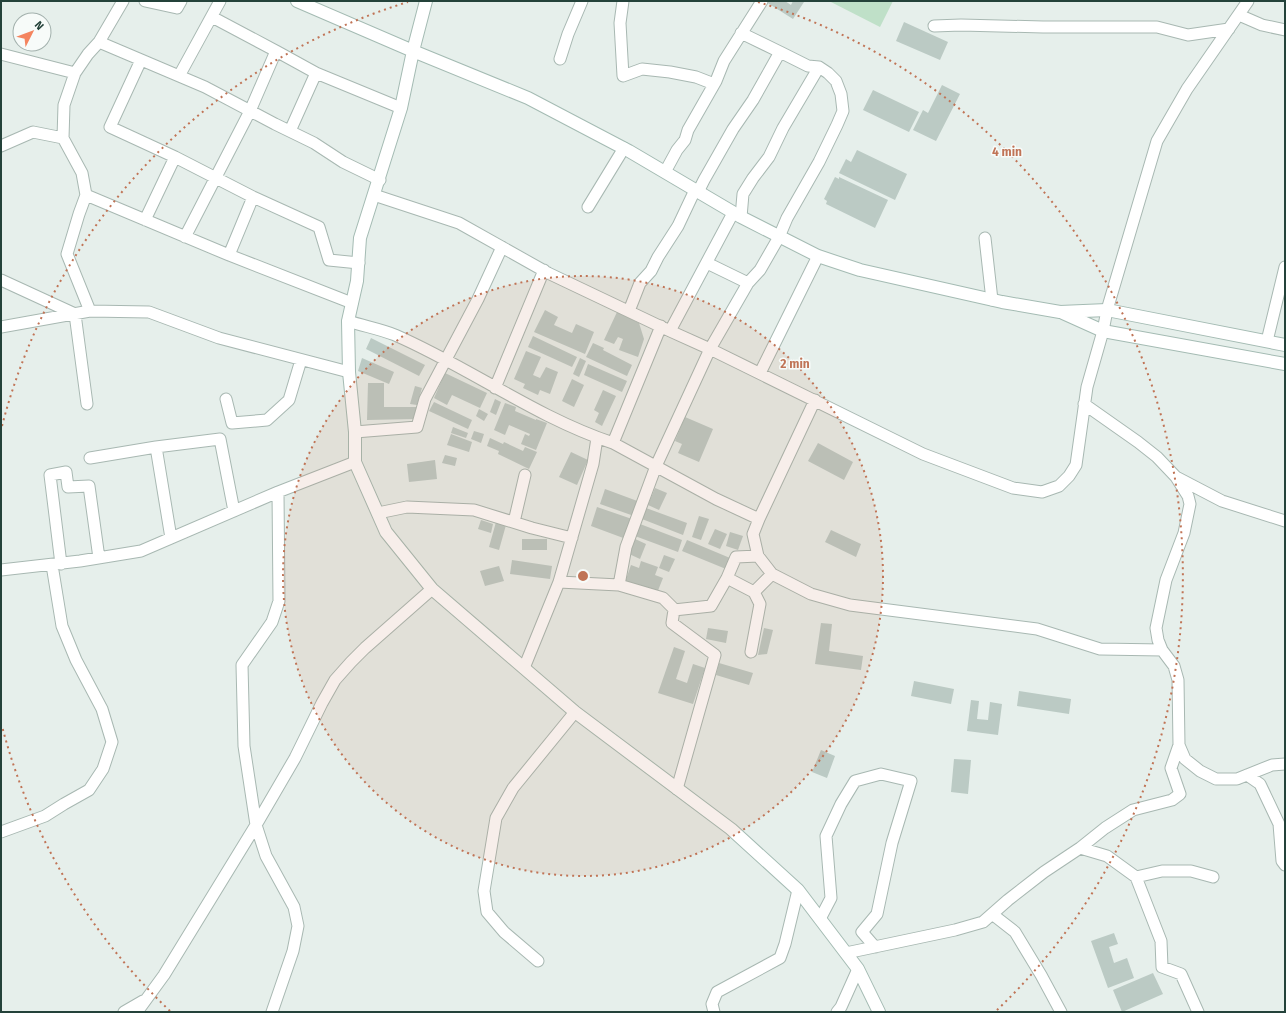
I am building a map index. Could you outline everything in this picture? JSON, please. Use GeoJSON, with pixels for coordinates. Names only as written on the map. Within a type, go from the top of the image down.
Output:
{"type":"FeatureCollection","features":[{"type":"Feature","properties":{"kind":"street"},"geometry":{"type":"LineString","coordinates":[[90,311],[67,254],[86,196],[82,172],[63,138],[64,105],[75,73],[88,54],[99,42],[122,1]]}},
{"type":"Feature","properties":{"kind":"street"},"geometry":{"type":"LineString","coordinates":[[145,1],[177,8],[180,1]]}},
{"type":"Feature","properties":{"kind":"street"},"geometry":{"type":"LineString","coordinates":[[179,76],[220,1]]}},
{"type":"Feature","properties":{"kind":"street"},"geometry":{"type":"LineString","coordinates":[[297,1],[528,98],[624,148],[737,215],[818,256],[860,270],[992,300],[1060,312],[1107,310],[1285,345]]}},
{"type":"Feature","properties":{"kind":"street"},"geometry":{"type":"LineString","coordinates":[[426,1],[413,51],[401,108],[380,180],[360,238],[357,281],[348,321],[349,372],[355,462],[386,532],[432,589],[575,712],[731,829],[798,890],[858,969],[879,1012]]}},
{"type":"Feature","properties":{"kind":"street"},"geometry":{"type":"LineString","coordinates":[[560,59],[568,34],[582,1]]}},
{"type":"Feature","properties":{"kind":"street"},"geometry":{"type":"LineString","coordinates":[[623,1],[620,23],[623,76],[642,69],[696,77],[714,84]]}},
{"type":"Feature","properties":{"kind":"street"},"geometry":{"type":"LineString","coordinates":[[665,172],[677,150],[685,140],[688,130],[714,84],[724,61],[762,1]]}},
{"type":"Feature","properties":{"kind":"street"},"geometry":{"type":"LineString","coordinates":[[374,195],[459,223],[544,270],[665,329],[710,349],[923,454],[1013,488],[1042,492],[1059,486],[1069,476],[1076,465],[1087,387],[1103,331],[1107,310],[1157,142],[1187,89],[1248,1]]}},
{"type":"Feature","properties":{"kind":"street"},"geometry":{"type":"LineString","coordinates":[[1239,15],[1262,25],[1285,30]]}},
{"type":"Feature","properties":{"kind":"street"},"geometry":{"type":"LineString","coordinates":[[212,17],[276,50],[316,73],[401,108]]}},
{"type":"Feature","properties":{"kind":"street"},"geometry":{"type":"LineString","coordinates":[[934,26],[1157,27],[1188,35],[1229,29]]}},
{"type":"Feature","properties":{"kind":"street"},"geometry":{"type":"LineString","coordinates":[[619,585],[626,547],[656,466],[710,349],[748,283],[760,270],[779,237],[787,218],[838,125],[843,111],[842,94],[836,81],[828,73],[819,67],[808,66],[742,33]]}},
{"type":"Feature","properties":{"kind":"street"},"geometry":{"type":"LineString","coordinates":[[99,42],[205,88],[314,143],[342,162],[380,180]]}},
{"type":"Feature","properties":{"kind":"street"},"geometry":{"type":"LineString","coordinates":[[185,237],[250,111],[276,50]]}},
{"type":"Feature","properties":{"kind":"street"},"geometry":{"type":"LineString","coordinates":[[629,311],[640,283],[651,271],[733,128],[753,100],[780,52]]}},
{"type":"Feature","properties":{"kind":"street"},"geometry":{"type":"LineString","coordinates":[[1,54],[75,73]]}},
{"type":"Feature","properties":{"kind":"street"},"geometry":{"type":"LineString","coordinates":[[141,60],[110,127],[175,157],[253,197],[319,227],[329,260],[359,263]]}},
{"type":"Feature","properties":{"kind":"street"},"geometry":{"type":"LineString","coordinates":[[613,443],[665,329],[737,215],[743,194],[756,173],[769,157],[783,128],[819,67]]}},
{"type":"Feature","properties":{"kind":"street"},"geometry":{"type":"LineString","coordinates":[[290,131],[316,73]]}},
{"type":"Feature","properties":{"kind":"street"},"geometry":{"type":"LineString","coordinates":[[1,146],[33,132],[63,138]]}},
{"type":"Feature","properties":{"kind":"street"},"geometry":{"type":"LineString","coordinates":[[588,207],[624,148]]}},
{"type":"Feature","properties":{"kind":"street"},"geometry":{"type":"LineString","coordinates":[[144,220],[175,157]]}},
{"type":"Feature","properties":{"kind":"street"},"geometry":{"type":"LineString","coordinates":[[86,196],[229,255],[352,303]]}},
{"type":"Feature","properties":{"kind":"street"},"geometry":{"type":"LineString","coordinates":[[229,255],[253,197]]}},
{"type":"Feature","properties":{"kind":"street"},"geometry":{"type":"LineString","coordinates":[[985,238],[992,300]]}},
{"type":"Feature","properties":{"kind":"street"},"geometry":{"type":"LineString","coordinates":[[354,432],[418,427],[425,399],[478,298],[502,247]]}},
{"type":"Feature","properties":{"kind":"street"},"geometry":{"type":"LineString","coordinates":[[760,374],[818,256]]}},
{"type":"Feature","properties":{"kind":"street"},"geometry":{"type":"LineString","coordinates":[[707,263],[748,283]]}},
{"type":"Feature","properties":{"kind":"street"},"geometry":{"type":"LineString","coordinates":[[1267,341],[1285,266]]}},
{"type":"Feature","properties":{"kind":"street"},"geometry":{"type":"LineString","coordinates":[[495,388],[544,270]]}},
{"type":"Feature","properties":{"kind":"street"},"geometry":{"type":"LineString","coordinates":[[1,280],[75,314]]}},
{"type":"Feature","properties":{"kind":"street"},"geometry":{"type":"LineString","coordinates":[[1,327],[90,311],[148,312],[219,338],[349,372]]}},
{"type":"Feature","properties":{"kind":"street"},"geometry":{"type":"LineString","coordinates":[[1060,312],[1103,331],[1285,364]]}},
{"type":"Feature","properties":{"kind":"street"},"geometry":{"type":"LineString","coordinates":[[75,314],[87,404]]}},
{"type":"Feature","properties":{"kind":"street"},"geometry":{"type":"LineString","coordinates":[[348,321],[393,334],[446,359],[469,374],[547,416],[597,438],[613,443],[716,499],[758,519]]}},
{"type":"Feature","properties":{"kind":"street"},"geometry":{"type":"LineString","coordinates":[[226,399],[232,423],[267,420],[289,400],[301,360]]}},
{"type":"Feature","properties":{"kind":"street"},"geometry":{"type":"LineString","coordinates":[[815,400],[758,519],[753,534],[758,556],[772,574],[811,594],[850,605],[1037,629],[1100,648],[1162,650]]}},
{"type":"Feature","properties":{"kind":"street"},"geometry":{"type":"LineString","coordinates":[[846,953],[955,930],[983,922],[1044,872],[1080,848],[1105,828],[1133,810],[1172,800],[1180,794],[1171,768],[1179,745],[1178,680],[1174,666],[1162,650],[1158,640],[1156,628],[1166,580],[1184,533],[1190,504],[1188,496],[1176,477],[1158,457],[1084,404]]}},
{"type":"Feature","properties":{"kind":"street"},"geometry":{"type":"LineString","coordinates":[[524,668],[559,582],[593,464],[597,438]]}},
{"type":"Feature","properties":{"kind":"street"},"geometry":{"type":"LineString","coordinates":[[90,458],[156,447],[220,439],[234,510]]}},
{"type":"Feature","properties":{"kind":"street"},"geometry":{"type":"LineString","coordinates":[[156,447],[171,538]]}},
{"type":"Feature","properties":{"kind":"street"},"geometry":{"type":"LineString","coordinates":[[1,570],[57,564],[141,551],[234,510],[355,462]]}},
{"type":"Feature","properties":{"kind":"street"},"geometry":{"type":"LineString","coordinates":[[1,832],[45,816],[89,790],[103,769],[112,742],[102,709],[76,660],[62,626],[50,475],[66,472],[68,488],[89,486],[99,558]]}},
{"type":"Feature","properties":{"kind":"street"},"geometry":{"type":"LineString","coordinates":[[514,522],[525,475]]}},
{"type":"Feature","properties":{"kind":"street"},"geometry":{"type":"LineString","coordinates":[[1176,477],[1222,501],[1285,521]]}},
{"type":"Feature","properties":{"kind":"street"},"geometry":{"type":"LineString","coordinates":[[272,1012],[293,951],[298,926],[294,907],[266,856],[256,825],[244,746],[242,664],[272,622],[279,601],[278,492]]}},
{"type":"Feature","properties":{"kind":"street"},"geometry":{"type":"LineString","coordinates":[[378,513],[407,507],[474,510],[572,538]]}},
{"type":"Feature","properties":{"kind":"street"},"geometry":{"type":"LineString","coordinates":[[675,610],[711,606],[727,578],[736,557],[758,556]]}},
{"type":"Feature","properties":{"kind":"street"},"geometry":{"type":"LineString","coordinates":[[754,592],[772,574]]}},
{"type":"Feature","properties":{"kind":"street"},"geometry":{"type":"LineString","coordinates":[[727,578],[754,592],[760,604],[751,652]]}},
{"type":"Feature","properties":{"kind":"street"},"geometry":{"type":"LineString","coordinates":[[559,582],[619,585],[663,598],[675,610]]}},
{"type":"Feature","properties":{"kind":"street"},"geometry":{"type":"LineString","coordinates":[[137,1012],[164,975],[256,825],[295,758],[335,680],[365,648],[432,589]]}},
{"type":"Feature","properties":{"kind":"street"},"geometry":{"type":"LineString","coordinates":[[675,610],[672,623],[715,654],[677,789]]}},
{"type":"Feature","properties":{"kind":"street"},"geometry":{"type":"LineString","coordinates":[[538,961],[504,932],[488,912],[484,891],[485,884],[496,818],[513,788],[575,712]]}},
{"type":"Feature","properties":{"kind":"street"},"geometry":{"type":"LineString","coordinates":[[1179,745],[1185,759],[1200,771],[1216,779],[1237,779],[1272,765],[1285,764]]}},
{"type":"Feature","properties":{"kind":"street"},"geometry":{"type":"LineString","coordinates":[[820,919],[831,898],[826,836],[841,804],[855,782],[881,774],[911,781],[892,843],[877,914],[862,932],[875,947]]}},
{"type":"Feature","properties":{"kind":"street"},"geometry":{"type":"LineString","coordinates":[[1247,775],[1260,784],[1279,824],[1282,861],[1285,865]]}},
{"type":"Feature","properties":{"kind":"street"},"geometry":{"type":"LineString","coordinates":[[1080,848],[1108,856],[1136,877],[1162,940],[1162,967],[1181,974],[1198,1012]]}},
{"type":"Feature","properties":{"kind":"street"},"geometry":{"type":"LineString","coordinates":[[1136,877],[1162,871],[1191,871],[1213,877]]}},
{"type":"Feature","properties":{"kind":"street"},"geometry":{"type":"LineString","coordinates":[[714,1012],[712,1004],[717,992],[780,958],[785,944],[798,890]]}},
{"type":"Feature","properties":{"kind":"street"},"geometry":{"type":"LineString","coordinates":[[992,914],[1015,932],[1061,1012]]}},
{"type":"Feature","properties":{"kind":"street"},"geometry":{"type":"LineString","coordinates":[[837,1012],[841,1007],[858,969]]}},
{"type":"Feature","properties":{"kind":"street"},"geometry":{"type":"LineString","coordinates":[[124,1012],[145,1000]]}},
{"type":"Feature","properties":{"kind":"green space"},"geometry":{"type":"Polygon","coordinates":[[[829,1],[893,1],[880,27],[829,1]]]}},
{"type":"Feature","properties":{"kind":"building"},"geometry":{"type":"Polygon","coordinates":[[[785,1],[791,5],[793,1],[804,2],[793,19],[766,2],[785,1]]]}},
{"type":"Feature","properties":{"kind":"building"},"geometry":{"type":"Polygon","coordinates":[[[904,22],[948,42],[940,60],[896,41],[904,22]]]}},
{"type":"Feature","properties":{"kind":"building"},"geometry":{"type":"Polygon","coordinates":[[[942,85],[960,94],[936,141],[913,130],[923,110],[928,113],[942,85]]]}},
{"type":"Feature","properties":{"kind":"building"},"geometry":{"type":"Polygon","coordinates":[[[873,90],[919,112],[909,132],[863,110],[873,90]]]}},
{"type":"Feature","properties":{"kind":"building"},"geometry":{"type":"Polygon","coordinates":[[[857,150],[907,174],[895,200],[839,173],[846,159],[851,162],[857,150]]]}},
{"type":"Feature","properties":{"kind":"building"},"geometry":{"type":"Polygon","coordinates":[[[835,177],[839,179],[839,177],[888,200],[875,228],[826,204],[827,201],[824,199],[835,177]]]}},
{"type":"Feature","properties":{"kind":"building"},"geometry":{"type":"Polygon","coordinates":[[[545,310],[558,317],[554,325],[572,333],[576,324],[594,332],[585,354],[534,332],[545,310]]]}},
{"type":"Feature","properties":{"kind":"building"},"geometry":{"type":"Polygon","coordinates":[[[617,312],[639,323],[644,339],[638,357],[619,350],[623,339],[618,337],[614,344],[604,340],[617,312]]]}},
{"type":"Feature","properties":{"kind":"building"},"geometry":{"type":"Polygon","coordinates":[[[533,336],[577,357],[572,367],[528,347],[533,336]]]}},
{"type":"Feature","properties":{"kind":"building"},"geometry":{"type":"Polygon","coordinates":[[[371,338],[425,365],[419,376],[366,349],[371,338]]]}},
{"type":"Feature","properties":{"kind":"building"},"geometry":{"type":"Polygon","coordinates":[[[593,343],[632,365],[627,376],[586,357],[593,343]]]}},
{"type":"Feature","properties":{"kind":"building"},"geometry":{"type":"Polygon","coordinates":[[[526,351],[541,357],[533,375],[540,378],[546,367],[558,372],[550,394],[540,390],[538,395],[523,388],[525,384],[514,379],[526,351]]]}},
{"type":"Feature","properties":{"kind":"building"},"geometry":{"type":"Polygon","coordinates":[[[362,358],[394,372],[389,384],[358,371],[362,358]]]}},
{"type":"Feature","properties":{"kind":"building"},"geometry":{"type":"Polygon","coordinates":[[[580,358],[586,361],[579,377],[573,374],[580,358]]]}},
{"type":"Feature","properties":{"kind":"building"},"geometry":{"type":"Polygon","coordinates":[[[588,364],[627,381],[622,392],[584,375],[588,364]]]}},
{"type":"Feature","properties":{"kind":"building"},"geometry":{"type":"Polygon","coordinates":[[[445,373],[487,393],[480,408],[452,395],[447,405],[434,398],[445,373]]]}},
{"type":"Feature","properties":{"kind":"building"},"geometry":{"type":"Polygon","coordinates":[[[572,379],[584,385],[574,407],[562,401],[572,379]]]}},
{"type":"Feature","properties":{"kind":"building"},"geometry":{"type":"Polygon","coordinates":[[[368,383],[384,383],[384,407],[416,407],[416,419],[367,420],[368,383]]]}},
{"type":"Feature","properties":{"kind":"building"},"geometry":{"type":"Polygon","coordinates":[[[415,386],[422,388],[417,405],[410,404],[415,386]]]}},
{"type":"Feature","properties":{"kind":"building"},"geometry":{"type":"Polygon","coordinates":[[[603,390],[616,396],[602,426],[595,422],[599,413],[594,410],[603,390]]]}},
{"type":"Feature","properties":{"kind":"building"},"geometry":{"type":"Polygon","coordinates":[[[495,399],[501,402],[496,415],[490,412],[495,399]]]}},
{"type":"Feature","properties":{"kind":"building"},"geometry":{"type":"Polygon","coordinates":[[[434,402],[472,420],[468,429],[429,411],[434,402]]]}},
{"type":"Feature","properties":{"kind":"building"},"geometry":{"type":"Polygon","coordinates":[[[505,403],[516,407],[515,411],[547,423],[536,450],[521,444],[525,434],[529,436],[530,434],[509,425],[505,435],[494,430],[505,403]]]}},
{"type":"Feature","properties":{"kind":"building"},"geometry":{"type":"Polygon","coordinates":[[[479,409],[488,414],[484,421],[476,416],[479,409]]]}},
{"type":"Feature","properties":{"kind":"building"},"geometry":{"type":"Polygon","coordinates":[[[685,417],[713,429],[699,462],[678,453],[682,444],[675,441],[685,417]]]}},
{"type":"Feature","properties":{"kind":"building"},"geometry":{"type":"Polygon","coordinates":[[[453,427],[468,433],[466,438],[451,433],[453,427]]]}},
{"type":"Feature","properties":{"kind":"building"},"geometry":{"type":"Polygon","coordinates":[[[474,431],[484,434],[481,443],[471,439],[474,431]]]}},
{"type":"Feature","properties":{"kind":"building"},"geometry":{"type":"Polygon","coordinates":[[[451,434],[472,442],[469,452],[447,445],[451,434]]]}},
{"type":"Feature","properties":{"kind":"building"},"geometry":{"type":"Polygon","coordinates":[[[490,438],[503,444],[504,442],[523,451],[525,447],[537,452],[529,469],[498,454],[499,451],[487,446],[490,438]]]}},
{"type":"Feature","properties":{"kind":"building"},"geometry":{"type":"Polygon","coordinates":[[[818,443],[853,462],[844,480],[808,461],[818,443]]]}},
{"type":"Feature","properties":{"kind":"building"},"geometry":{"type":"Polygon","coordinates":[[[571,452],[588,460],[577,485],[559,477],[571,452]]]}},
{"type":"Feature","properties":{"kind":"building"},"geometry":{"type":"Polygon","coordinates":[[[445,455],[457,458],[455,466],[442,463],[445,455]]]}},
{"type":"Feature","properties":{"kind":"building"},"geometry":{"type":"Polygon","coordinates":[[[435,460],[437,479],[409,482],[407,464],[435,460]]]}},
{"type":"Feature","properties":{"kind":"building"},"geometry":{"type":"Polygon","coordinates":[[[655,488],[667,493],[659,510],[648,505],[655,488]]]}},
{"type":"Feature","properties":{"kind":"building"},"geometry":{"type":"Polygon","coordinates":[[[605,489],[640,502],[634,516],[600,504],[605,489]]]}},
{"type":"Feature","properties":{"kind":"building"},"geometry":{"type":"Polygon","coordinates":[[[597,507],[632,519],[626,539],[591,526],[597,507]]]}},
{"type":"Feature","properties":{"kind":"building"},"geometry":{"type":"Polygon","coordinates":[[[646,508],[687,523],[683,535],[642,519],[646,508]]]}},
{"type":"Feature","properties":{"kind":"building"},"geometry":{"type":"Polygon","coordinates":[[[699,516],[709,519],[701,540],[692,537],[699,516]]]}},
{"type":"Feature","properties":{"kind":"building"},"geometry":{"type":"Polygon","coordinates":[[[481,520],[493,524],[491,533],[478,529],[481,520]]]}},
{"type":"Feature","properties":{"kind":"building"},"geometry":{"type":"Polygon","coordinates":[[[496,522],[506,525],[499,550],[489,547],[496,522]]]}},
{"type":"Feature","properties":{"kind":"building"},"geometry":{"type":"Polygon","coordinates":[[[640,524],[682,540],[678,552],[635,536],[640,524]]]}},
{"type":"Feature","properties":{"kind":"building"},"geometry":{"type":"Polygon","coordinates":[[[715,529],[727,534],[720,549],[708,544],[715,529]]]}},
{"type":"Feature","properties":{"kind":"building"},"geometry":{"type":"Polygon","coordinates":[[[831,530],[861,544],[856,557],[825,542],[831,530]]]}},
{"type":"Feature","properties":{"kind":"building"},"geometry":{"type":"Polygon","coordinates":[[[730,532],[743,536],[738,550],[726,546],[730,532]]]}},
{"type":"Feature","properties":{"kind":"building"},"geometry":{"type":"Polygon","coordinates":[[[633,538],[646,544],[640,559],[627,553],[633,538]]]}},
{"type":"Feature","properties":{"kind":"building"},"geometry":{"type":"Polygon","coordinates":[[[522,539],[547,539],[547,550],[522,550],[522,539]]]}},
{"type":"Feature","properties":{"kind":"building"},"geometry":{"type":"Polygon","coordinates":[[[687,540],[730,558],[726,569],[682,551],[687,540]]]}},
{"type":"Feature","properties":{"kind":"building"},"geometry":{"type":"Polygon","coordinates":[[[664,555],[675,559],[669,572],[659,568],[664,555]]]}},
{"type":"Feature","properties":{"kind":"building"},"geometry":{"type":"Polygon","coordinates":[[[512,560],[552,566],[550,579],[510,574],[512,560]]]}},
{"type":"Feature","properties":{"kind":"building"},"geometry":{"type":"Polygon","coordinates":[[[641,561],[658,567],[655,575],[663,578],[657,593],[625,582],[631,565],[639,568],[641,561]]]}},
{"type":"Feature","properties":{"kind":"building"},"geometry":{"type":"Polygon","coordinates":[[[499,566],[504,581],[485,586],[480,571],[499,566]]]}},
{"type":"Feature","properties":{"kind":"building"},"geometry":{"type":"Polygon","coordinates":[[[821,623],[832,624],[829,651],[863,656],[861,670],[815,664],[821,623]]]}},
{"type":"Feature","properties":{"kind":"building"},"geometry":{"type":"Polygon","coordinates":[[[708,628],[728,631],[726,643],[706,639],[708,628]]]}},
{"type":"Feature","properties":{"kind":"building"},"geometry":{"type":"Polygon","coordinates":[[[764,628],[773,630],[767,654],[758,655],[764,628]]]}},
{"type":"Feature","properties":{"kind":"building"},"geometry":{"type":"Polygon","coordinates":[[[674,647],[685,651],[676,679],[687,683],[693,664],[705,668],[693,704],[658,693],[674,647]]]}},
{"type":"Feature","properties":{"kind":"building"},"geometry":{"type":"Polygon","coordinates":[[[719,663],[753,673],[749,685],[716,675],[719,663]]]}},
{"type":"Feature","properties":{"kind":"building"},"geometry":{"type":"Polygon","coordinates":[[[914,681],[954,689],[951,704],[911,696],[914,681]]]}},
{"type":"Feature","properties":{"kind":"building"},"geometry":{"type":"Polygon","coordinates":[[[1019,691],[1071,699],[1069,714],[1017,706],[1019,691]]]}},
{"type":"Feature","properties":{"kind":"building"},"geometry":{"type":"Polygon","coordinates":[[[971,700],[979,701],[977,719],[988,720],[990,702],[1002,704],[998,735],[967,731],[971,700]]]}},
{"type":"Feature","properties":{"kind":"building"},"geometry":{"type":"Polygon","coordinates":[[[821,750],[835,756],[827,778],[812,772],[821,750]]]}},
{"type":"Feature","properties":{"kind":"building"},"geometry":{"type":"Polygon","coordinates":[[[954,759],[971,760],[968,794],[951,792],[954,759]]]}},
{"type":"Feature","properties":{"kind":"building"},"geometry":{"type":"Polygon","coordinates":[[[1114,933],[1118,944],[1109,947],[1114,963],[1127,958],[1134,978],[1108,988],[1091,941],[1114,933]]]}},
{"type":"Feature","properties":{"kind":"building"},"geometry":{"type":"Polygon","coordinates":[[[1153,973],[1163,994],[1122,1012],[1113,990],[1153,973]]]}}]}
